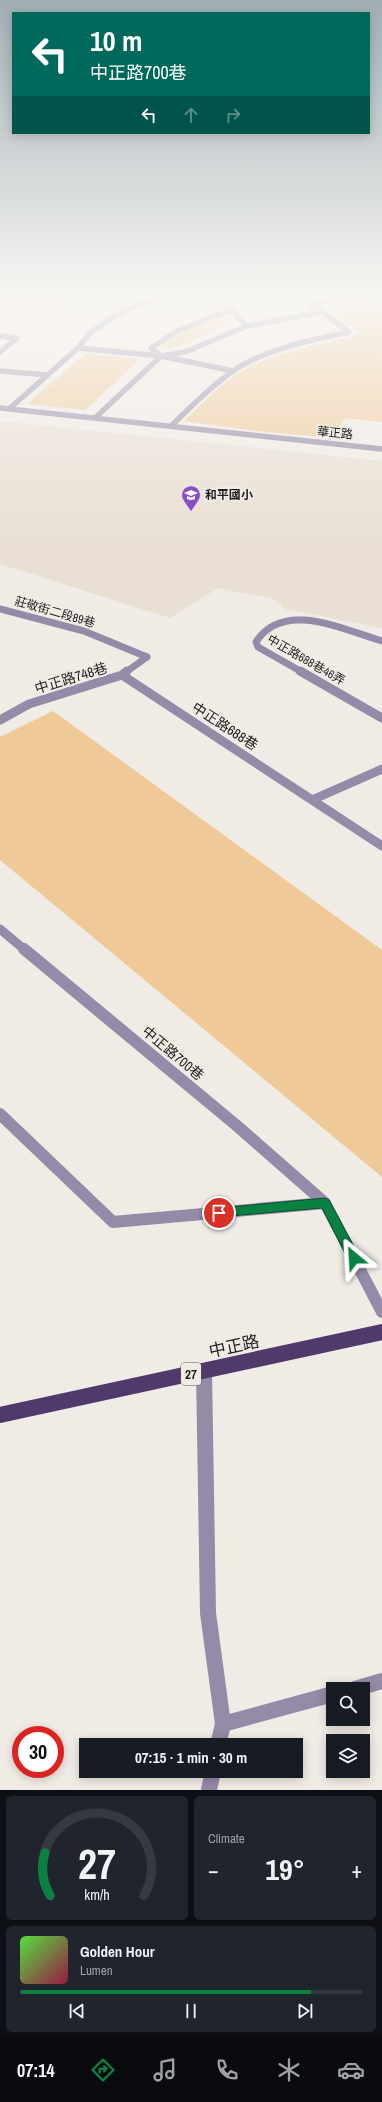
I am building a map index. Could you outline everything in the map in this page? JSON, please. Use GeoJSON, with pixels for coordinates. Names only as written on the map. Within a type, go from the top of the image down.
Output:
{"type":"FeatureCollection","features":[{"type":"Feature","properties":{"kind":"main road","name":"中正路"},"geometry":{"type":"LineString","coordinates":[[0,1415],[382,1332]]}},
{"type":"Feature","properties":{"kind":"street"},"geometry":{"type":"LineString","coordinates":[[9,409],[43,381]]}},
{"type":"Feature","properties":{"kind":"street"},"geometry":{"type":"LineString","coordinates":[[96,417],[135,381]]}},
{"type":"Feature","properties":{"kind":"street"},"geometry":{"type":"LineString","coordinates":[[171,426],[201,397],[221,381]]}},
{"type":"Feature","properties":{"kind":"street","name":"華正路"},"geometry":{"type":"LineString","coordinates":[[0,408],[96,417],[382,449]]}},
{"type":"Feature","properties":{"kind":"street","name":"莊敬街二段89巷"},"geometry":{"type":"LineString","coordinates":[[0,609],[84,631],[147,657]]}},
{"type":"Feature","properties":{"kind":"street","name":"中正路688巷46弄"},"geometry":{"type":"LineString","coordinates":[[382,641],[306,619],[293,618],[283,620],[260,634],[256,642],[258,647],[382,718]]}},
{"type":"Feature","properties":{"kind":"street","name":"中正路748巷"},"geometry":{"type":"LineString","coordinates":[[0,720],[29,704],[122,675],[147,657]]}},
{"type":"Feature","properties":{"kind":"street","name":"中正路688巷"},"geometry":{"type":"LineString","coordinates":[[122,675],[382,846]]}},
{"type":"Feature","properties":{"kind":"street"},"geometry":{"type":"LineString","coordinates":[[0,709],[13,713]]}},
{"type":"Feature","properties":{"kind":"street"},"geometry":{"type":"LineString","coordinates":[[312,800],[382,769]]}},
{"type":"Feature","properties":{"kind":"street","name":"中正路700巷"},"geometry":{"type":"LineString","coordinates":[[0,929],[236,1125],[325,1203],[382,1312]]}},
{"type":"Feature","properties":{"kind":"street"},"geometry":{"type":"LineString","coordinates":[[0,1114],[113,1222],[325,1203]]}},
{"type":"Feature","properties":{"kind":"street"},"geometry":{"type":"LineString","coordinates":[[204,1371],[208,1614],[223,1724],[220,1738]]}},
{"type":"Feature","properties":{"kind":"street"},"geometry":{"type":"LineString","coordinates":[[370,1685],[382,1681]]}},
{"type":"Feature","properties":{"kind":"street"},"geometry":{"type":"LineString","coordinates":[[223,1724],[326,1696]]}},
{"type":"Feature","properties":{"kind":"street"},"geometry":{"type":"LineString","coordinates":[[209,1790],[212,1778]]}},
{"type":"Feature","properties":{"kind":"shaded area"},"geometry":{"type":"Polygon","coordinates":[[[55,381],[117,381],[85,410],[27,404],[55,381]]]}},
{"type":"Feature","properties":{"kind":"shaded area"},"geometry":{"type":"Polygon","coordinates":[[[228,381],[382,381],[382,422],[345,418],[333,438],[257,431],[184,421],[228,381]]]}},
{"type":"Feature","properties":{"kind":"shaded area","name":"和平國小"},"geometry":{"type":"Polygon","coordinates":[[[0,421],[382,461],[382,628],[285,609],[274,599],[218,588],[170,618],[0,564],[0,421]]]}},
{"type":"Feature","properties":{"kind":"shaded area"},"geometry":{"type":"Polygon","coordinates":[[[53,711],[382,950],[382,1177],[0,860],[0,737],[53,711]]]}},
{"type":"Feature","properties":{"kind":"place","name":"和平國小"},"geometry":{"type":"Point","coordinates":[191,512]}},
{"type":"Feature","properties":{"kind":"route"},"geometry":{"type":"LineString","coordinates":[[219,1213],[325,1203],[354,1258]]}}]}
